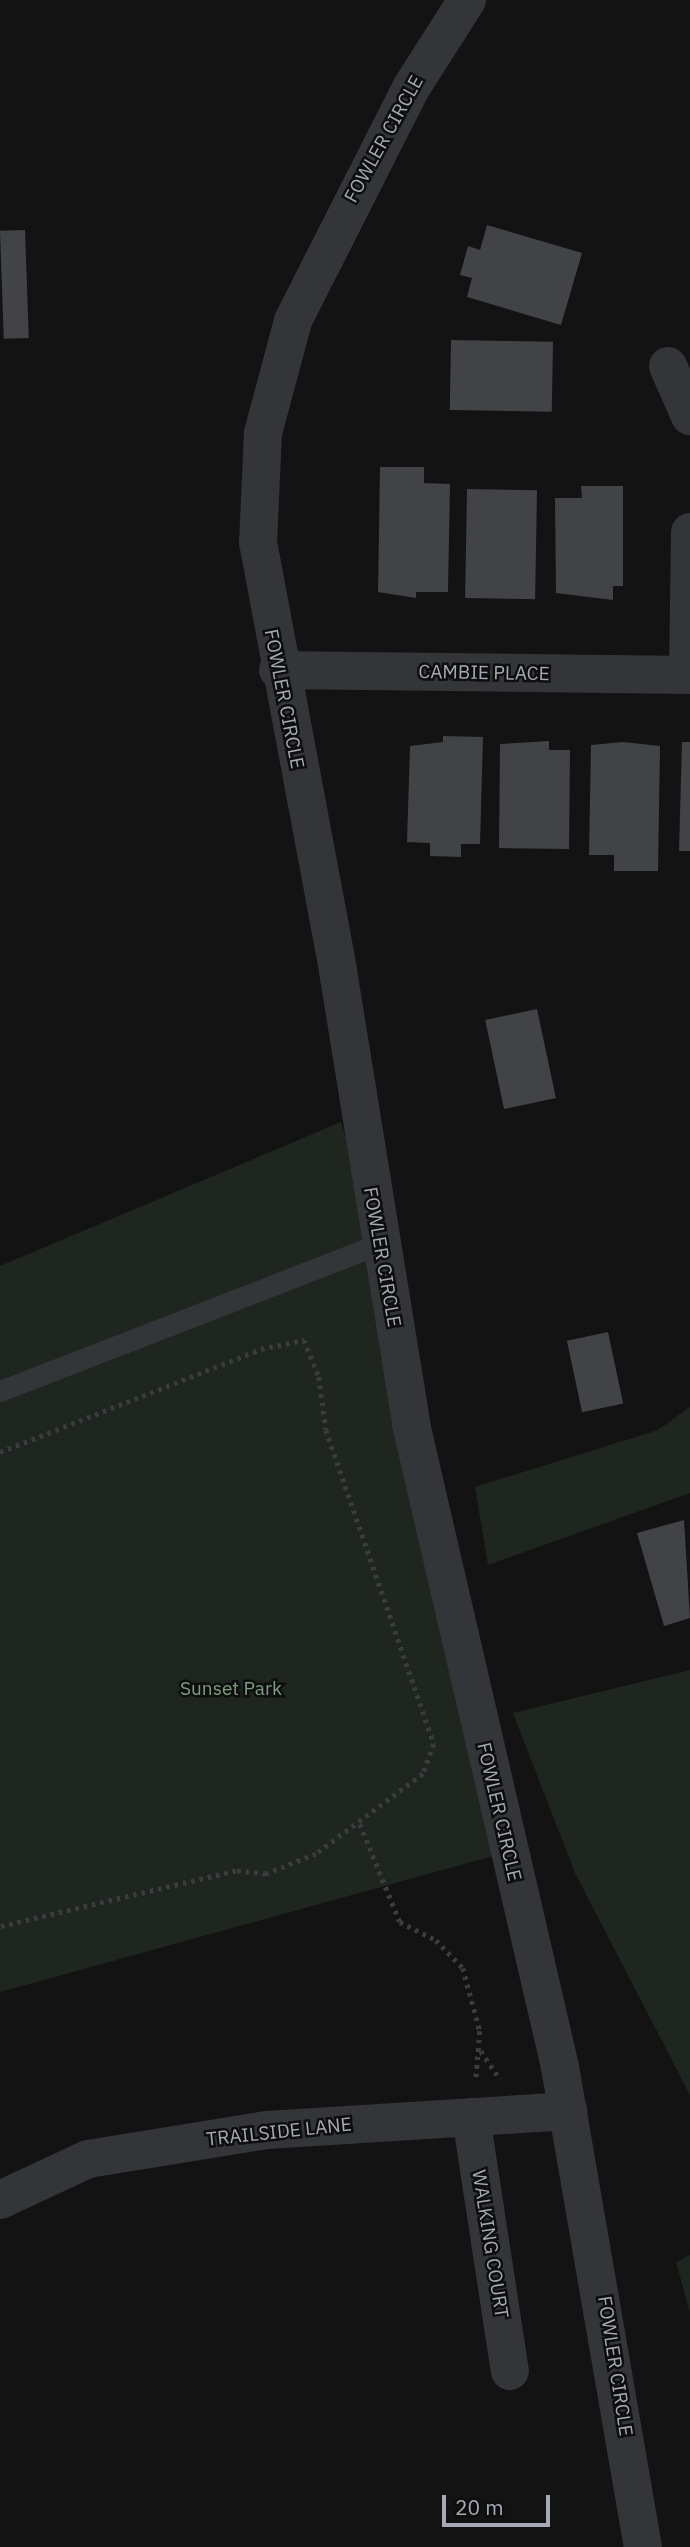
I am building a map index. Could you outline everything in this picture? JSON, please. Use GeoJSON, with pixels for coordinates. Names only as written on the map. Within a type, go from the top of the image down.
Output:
{"type":"FeatureCollection","features":[{"type":"Feature","properties":{"kind":"street","name":"FOWLER CIRCLE"},"geometry":{"type":"LineString","coordinates":[[467,0],[411,88],[337,227],[278,364],[258,491],[258,542],[278,670],[338,971],[379,1244],[411,1424],[568,2110],[643,2547]]}},
{"type":"Feature","properties":{"kind":"street"},"geometry":{"type":"LineString","coordinates":[[668,366],[690,416]]}},
{"type":"Feature","properties":{"kind":"street"},"geometry":{"type":"LineString","coordinates":[[689,675],[690,532]]}},
{"type":"Feature","properties":{"kind":"street","name":"CAMBIE PLACE"},"geometry":{"type":"LineString","coordinates":[[278,670],[689,675]]}},
{"type":"Feature","properties":{"kind":"street","name":"TRAILSIDE LANE"},"geometry":{"type":"LineString","coordinates":[[0,2200],[88,2159],[267,2130],[568,2110]]}},
{"type":"Feature","properties":{"kind":"street","name":"WALKING COURT"},"geometry":{"type":"LineString","coordinates":[[471,2117],[510,2371]]}},
{"type":"Feature","properties":{"kind":"lane"},"geometry":{"type":"LineString","coordinates":[[0,1391],[379,1244]]}},
{"type":"Feature","properties":{"kind":"path"},"geometry":{"type":"LineString","coordinates":[[0,1451],[261,1349],[304,1340],[319,1377],[326,1430],[434,1744],[424,1773],[360,1824],[316,1854],[266,1874],[236,1871],[0,1927]]}},
{"type":"Feature","properties":{"kind":"path"},"geometry":{"type":"LineString","coordinates":[[360,1824],[400,1922],[436,1940],[463,1968],[481,2041],[471,2117]]}},
{"type":"Feature","properties":{"kind":"green space","name":"Sunset Park"},"geometry":{"type":"Polygon","coordinates":[[[341,1122],[379,1244],[497,1855],[0,1992],[0,1266],[341,1122]]]}},
{"type":"Feature","properties":{"kind":"green space"},"geometry":{"type":"Polygon","coordinates":[[[690,1407],[690,1493],[488,1565],[475,1487],[658,1430],[690,1407]]]}},
{"type":"Feature","properties":{"kind":"green space"},"geometry":{"type":"Polygon","coordinates":[[[690,1670],[690,2095],[575,1873],[513,1713],[690,1670]]]}},
{"type":"Feature","properties":{"kind":"green space"},"geometry":{"type":"Polygon","coordinates":[[[690,2255],[690,2313],[676,2262],[690,2255]]]}},
{"type":"Feature","properties":{"kind":"building"},"geometry":{"type":"Polygon","coordinates":[[[487,225],[582,253],[561,325],[467,297],[472,278],[460,275],[468,246],[480,250],[487,225]]]}},
{"type":"Feature","properties":{"kind":"building"},"geometry":{"type":"Polygon","coordinates":[[[25,230],[29,338],[4,339],[0,231],[25,230]]]}},
{"type":"Feature","properties":{"kind":"building"},"geometry":{"type":"Polygon","coordinates":[[[451,340],[553,342],[552,412],[450,410],[451,340]]]}},
{"type":"Feature","properties":{"kind":"building"},"geometry":{"type":"Polygon","coordinates":[[[380,467],[424,467],[424,483],[450,484],[448,592],[416,592],[416,598],[378,592],[380,467]]]}},
{"type":"Feature","properties":{"kind":"building"},"geometry":{"type":"Polygon","coordinates":[[[581,486],[623,486],[623,586],[613,586],[613,600],[556,593],[555,498],[582,498],[581,486]]]}},
{"type":"Feature","properties":{"kind":"building"},"geometry":{"type":"Polygon","coordinates":[[[467,489],[537,490],[535,599],[465,598],[467,489]]]}},
{"type":"Feature","properties":{"kind":"building"},"geometry":{"type":"Polygon","coordinates":[[[443,736],[483,737],[480,844],[461,844],[461,857],[430,856],[430,843],[407,842],[410,746],[443,742],[443,736]]]}},
{"type":"Feature","properties":{"kind":"building"},"geometry":{"type":"Polygon","coordinates":[[[549,741],[549,750],[570,750],[569,849],[499,848],[500,744],[549,741]]]}},
{"type":"Feature","properties":{"kind":"building"},"geometry":{"type":"Polygon","coordinates":[[[623,742],[660,746],[658,871],[614,871],[614,855],[589,855],[591,745],[623,742]]]}},
{"type":"Feature","properties":{"kind":"building"},"geometry":{"type":"Polygon","coordinates":[[[682,742],[690,742],[690,851],[679,851],[682,742]]]}},
{"type":"Feature","properties":{"kind":"building"},"geometry":{"type":"Polygon","coordinates":[[[537,1009],[556,1098],[504,1109],[485,1020],[537,1009]]]}},
{"type":"Feature","properties":{"kind":"building"},"geometry":{"type":"Polygon","coordinates":[[[608,1332],[623,1403],[582,1412],[567,1341],[608,1332]]]}},
{"type":"Feature","properties":{"kind":"building"},"geometry":{"type":"Polygon","coordinates":[[[684,1520],[690,1618],[664,1626],[637,1533],[684,1520]]]}}]}
